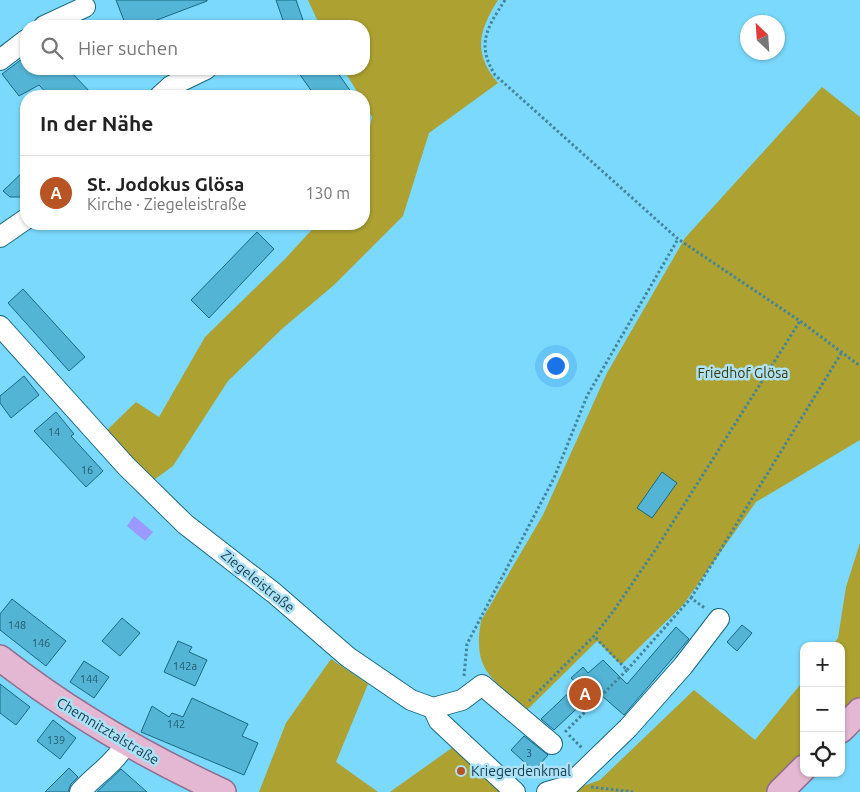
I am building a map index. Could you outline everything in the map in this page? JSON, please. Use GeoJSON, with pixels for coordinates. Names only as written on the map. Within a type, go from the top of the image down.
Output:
{"type":"FeatureCollection","features":[{"type":"Feature","properties":{"kind":"main road","name":"Chemnitztalstraße"},"geometry":{"type":"LineString","coordinates":[[0,658],[48,694],[126,744],[222,792]]}},
{"type":"Feature","properties":{"kind":"main road"},"geometry":{"type":"LineString","coordinates":[[845,726],[860,711]]}},
{"type":"Feature","properties":{"kind":"main road"},"geometry":{"type":"LineString","coordinates":[[780,792],[800,772]]}},
{"type":"Feature","properties":{"kind":"street"},"geometry":{"type":"LineString","coordinates":[[57,20],[85,7]]}},
{"type":"Feature","properties":{"kind":"street"},"geometry":{"type":"LineString","coordinates":[[0,60],[20,45]]}},
{"type":"Feature","properties":{"kind":"street"},"geometry":{"type":"LineString","coordinates":[[166,90],[170,86],[193,75]]}},
{"type":"Feature","properties":{"kind":"street"},"geometry":{"type":"LineString","coordinates":[[0,238],[20,223]]}},
{"type":"Feature","properties":{"kind":"street","name":"Ziegeleistraße"},"geometry":{"type":"LineString","coordinates":[[0,326],[126,466],[185,524],[274,593],[348,657],[411,700],[433,708]]}},
{"type":"Feature","properties":{"kind":"street"},"geometry":{"type":"LineString","coordinates":[[547,792],[568,786],[595,761],[683,666],[719,619]]}},
{"type":"Feature","properties":{"kind":"street"},"geometry":{"type":"LineString","coordinates":[[515,792],[439,721],[433,708],[462,700],[482,685],[516,714],[558,738]]}},
{"type":"Feature","properties":{"kind":"street"},"geometry":{"type":"LineString","coordinates":[[80,792],[95,776],[115,761],[126,744]]}},
{"type":"Feature","properties":{"kind":"path"},"geometry":{"type":"LineString","coordinates":[[505,0],[489,24],[484,47],[488,62],[495,75],[678,239],[800,321],[860,366]]}},
{"type":"Feature","properties":{"kind":"path"},"geometry":{"type":"LineString","coordinates":[[462,700],[467,644],[554,478],[587,396],[678,239]]}},
{"type":"Feature","properties":{"kind":"path"},"geometry":{"type":"LineString","coordinates":[[516,714],[594,636],[656,549],[800,321]]}},
{"type":"Feature","properties":{"kind":"path"},"geometry":{"type":"LineString","coordinates":[[595,761],[558,738],[627,670],[691,598],[842,352]]}},
{"type":"Feature","properties":{"kind":"path"},"geometry":{"type":"LineString","coordinates":[[691,598],[719,619]]}},
{"type":"Feature","properties":{"kind":"path"},"geometry":{"type":"LineString","coordinates":[[594,636],[627,670]]}},
{"type":"Feature","properties":{"kind":"path"},"geometry":{"type":"LineString","coordinates":[[568,786],[634,792]]}},
{"type":"Feature","properties":{"kind":"green space"},"geometry":{"type":"Polygon","coordinates":[[[308,0],[498,0],[486,22],[481,42],[485,62],[498,83],[429,133],[403,216],[334,285],[283,328],[228,381],[173,466],[151,482],[105,432],[136,402],[159,417],[205,337],[285,259],[312,230],[370,230],[370,126],[372,117],[370,114],[370,90],[356,90],[347,75],[370,75],[370,20],[317,20],[308,0]]]}},
{"type":"Feature","properties":{"kind":"green space","name":"Friedhof Glösa"},"geometry":{"type":"Polygon","coordinates":[[[822,87],[860,117],[860,440],[756,502],[683,605],[621,665],[597,641],[527,710],[488,673],[480,652],[481,621],[543,515],[607,373],[685,238],[822,87]]]}},
{"type":"Feature","properties":{"kind":"green space"},"geometry":{"type":"Polygon","coordinates":[[[860,543],[860,705],[845,718],[845,642],[835,642],[838,638],[846,587],[860,543]]]}},
{"type":"Feature","properties":{"kind":"green space"},"geometry":{"type":"Polygon","coordinates":[[[331,659],[368,684],[336,762],[378,792],[259,792],[286,723],[331,659]]]}},
{"type":"Feature","properties":{"kind":"green space"},"geometry":{"type":"Polygon","coordinates":[[[800,685],[800,761],[767,792],[566,792],[600,780],[694,690],[755,740],[800,685]]]}},
{"type":"Feature","properties":{"kind":"green space"},"geometry":{"type":"Polygon","coordinates":[[[456,745],[509,792],[390,792],[456,745]]]}},
{"type":"Feature","properties":{"kind":"shaded area"},"geometry":{"type":"Polygon","coordinates":[[[134,516],[153,532],[145,541],[127,526],[134,516]]]}},
{"type":"Feature","properties":{"kind":"building"},"geometry":{"type":"Polygon","coordinates":[[[116,0],[207,0],[157,20],[124,20],[116,0]]]}},
{"type":"Feature","properties":{"kind":"building"},"geometry":{"type":"Polygon","coordinates":[[[276,0],[296,0],[303,20],[283,20],[276,0]]]}},
{"type":"Feature","properties":{"kind":"building"},"geometry":{"type":"Polygon","coordinates":[[[20,60],[20,75],[74,75],[88,90],[44,90],[39,85],[30,90],[20,90],[19,96],[2,74],[20,60]]]}},
{"type":"Feature","properties":{"kind":"building"},"geometry":{"type":"Polygon","coordinates":[[[300,75],[339,75],[350,90],[311,90],[300,75]]]}},
{"type":"Feature","properties":{"kind":"building"},"geometry":{"type":"Polygon","coordinates":[[[20,175],[20,197],[10,197],[3,191],[20,175]]]}},
{"type":"Feature","properties":{"kind":"building"},"geometry":{"type":"Polygon","coordinates":[[[257,232],[274,249],[209,318],[191,300],[257,232]]]}},
{"type":"Feature","properties":{"kind":"building"},"geometry":{"type":"Polygon","coordinates":[[[23,289],[85,357],[69,371],[8,303],[23,289]]]}},
{"type":"Feature","properties":{"kind":"building"},"geometry":{"type":"Polygon","coordinates":[[[24,376],[39,395],[11,418],[0,403],[0,396],[24,376]]]}},
{"type":"Feature","properties":{"kind":"building"},"geometry":{"type":"Polygon","coordinates":[[[56,412],[74,434],[71,436],[103,471],[86,487],[34,431],[56,412]]]}},
{"type":"Feature","properties":{"kind":"building"},"geometry":{"type":"Polygon","coordinates":[[[662,472],[677,483],[652,518],[637,508],[662,472]]]}},
{"type":"Feature","properties":{"kind":"building"},"geometry":{"type":"Polygon","coordinates":[[[12,599],[66,641],[46,666],[0,630],[0,614],[12,599]]]}},
{"type":"Feature","properties":{"kind":"building"},"geometry":{"type":"Polygon","coordinates":[[[122,618],[140,633],[120,656],[102,641],[122,618]]]}},
{"type":"Feature","properties":{"kind":"building"},"geometry":{"type":"Polygon","coordinates":[[[742,625],[752,633],[737,651],[727,642],[742,625]]]}},
{"type":"Feature","properties":{"kind":"building"},"geometry":{"type":"Polygon","coordinates":[[[676,627],[689,639],[624,715],[601,695],[593,703],[588,698],[554,730],[541,719],[578,684],[571,678],[583,667],[588,673],[603,660],[627,684],[676,627]]]}},
{"type":"Feature","properties":{"kind":"building"},"geometry":{"type":"Polygon","coordinates":[[[178,641],[192,647],[189,652],[207,660],[195,686],[164,672],[178,641]]]}},
{"type":"Feature","properties":{"kind":"building"},"geometry":{"type":"Polygon","coordinates":[[[84,661],[109,677],[94,698],[70,682],[84,661]]]}},
{"type":"Feature","properties":{"kind":"building"},"geometry":{"type":"Polygon","coordinates":[[[0,684],[30,707],[16,725],[0,713],[0,684]]]}},
{"type":"Feature","properties":{"kind":"building"},"geometry":{"type":"Polygon","coordinates":[[[192,698],[248,724],[242,736],[258,743],[244,775],[141,732],[152,706],[169,717],[172,713],[183,717],[192,698]]]}},
{"type":"Feature","properties":{"kind":"building"},"geometry":{"type":"Polygon","coordinates":[[[53,720],[76,738],[60,759],[37,741],[53,720]]]}},
{"type":"Feature","properties":{"kind":"building"},"geometry":{"type":"Polygon","coordinates":[[[524,736],[548,755],[534,771],[511,750],[524,736]]]}},
{"type":"Feature","properties":{"kind":"building"},"geometry":{"type":"Polygon","coordinates":[[[69,768],[78,777],[71,784],[68,792],[45,792],[69,768]]]}},
{"type":"Feature","properties":{"kind":"building"},"geometry":{"type":"Polygon","coordinates":[[[121,769],[147,792],[97,792],[121,769]]]}},
{"type":"Feature","properties":{"kind":"place","name":"St. Jodokus Glösa"},"geometry":{"type":"Point","coordinates":[585,694]}},
{"type":"Feature","properties":{"kind":"place","name":"Kriegerdenkmal"},"geometry":{"type":"Point","coordinates":[461,771]}}]}
